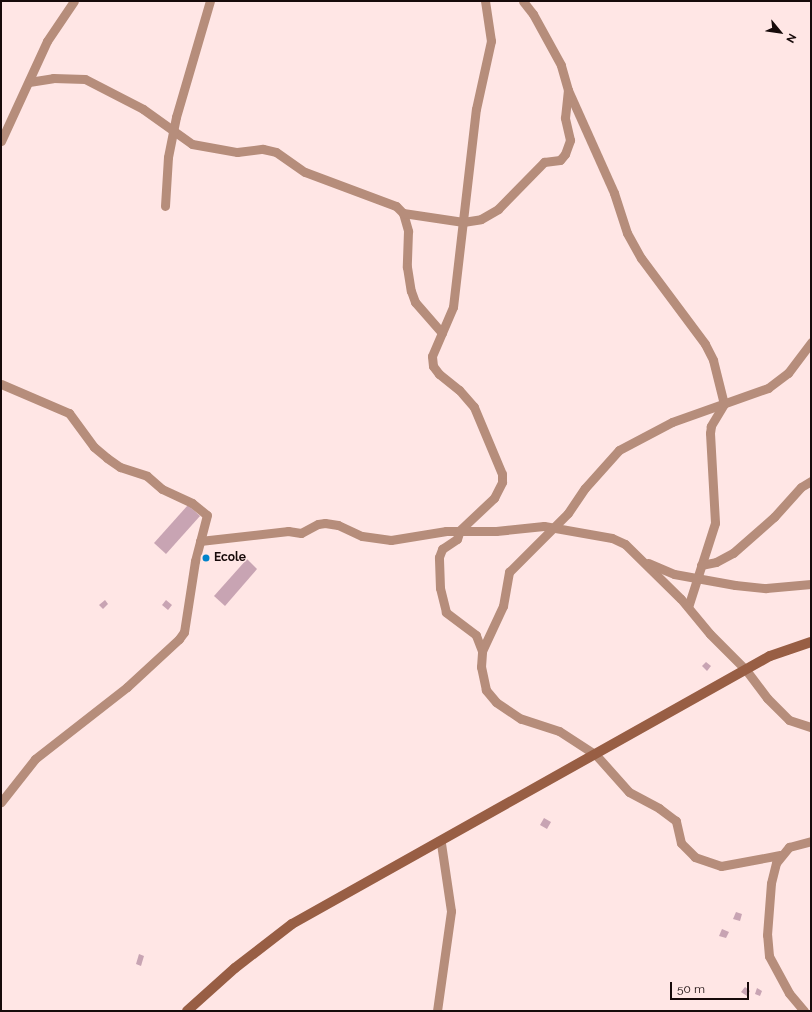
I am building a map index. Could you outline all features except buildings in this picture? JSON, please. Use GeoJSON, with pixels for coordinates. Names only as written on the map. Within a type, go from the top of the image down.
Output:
{"type":"FeatureCollection","features":[{"type":"Feature","properties":{"kind":"street"},"geometry":{"type":"LineString","coordinates":[[1,141],[30,82],[47,42],[74,1]]}},
{"type":"Feature","properties":{"kind":"street"},"geometry":{"type":"LineString","coordinates":[[165,206],[168,157],[182,92],[210,1]]}},
{"type":"Feature","properties":{"kind":"street"},"geometry":{"type":"LineString","coordinates":[[485,1],[491,41],[476,109],[453,307],[432,356],[433,366],[474,407],[502,474],[502,482],[494,498],[460,530],[457,539],[442,549],[439,557],[440,588],[446,612],[476,635],[482,651],[483,682],[496,702],[520,719],[559,731],[596,755],[629,792],[659,808],[676,820],[681,843],[695,857],[721,866],[780,855]]}},
{"type":"Feature","properties":{"kind":"street"},"geometry":{"type":"LineString","coordinates":[[523,1],[561,65],[568,90],[614,193],[627,233],[641,258],[705,344],[713,360],[724,404],[711,426],[715,523],[700,565],[688,607]]}},
{"type":"Feature","properties":{"kind":"street"},"geometry":{"type":"LineString","coordinates":[[30,82],[53,78],[90,81],[143,109],[192,144],[204,148],[237,152],[263,149],[276,152],[306,172],[339,186],[377,197],[396,206],[403,213],[408,231],[407,267],[411,291],[415,302],[442,333]]}},
{"type":"Feature","properties":{"kind":"street"},"geometry":{"type":"LineString","coordinates":[[403,213],[463,222],[482,219],[498,209],[544,162],[560,160],[570,140],[565,118],[568,90]]}},
{"type":"Feature","properties":{"kind":"street"},"geometry":{"type":"LineString","coordinates":[[482,651],[503,606],[508,572],[568,513],[590,483],[619,450],[630,442],[672,422],[768,388],[788,373],[811,342]]}},
{"type":"Feature","properties":{"kind":"street"},"geometry":{"type":"LineString","coordinates":[[1,384],[69,413],[94,448],[111,461],[120,467],[146,476],[162,489],[205,512],[207,518],[200,541],[184,632],[179,640],[127,687],[34,760],[1,802]]}},
{"type":"Feature","properties":{"kind":"street"},"geometry":{"type":"LineString","coordinates":[[700,565],[716,562],[733,553],[774,517],[801,487],[811,481]]}},
{"type":"Feature","properties":{"kind":"street"},"geometry":{"type":"LineString","coordinates":[[200,541],[288,531],[301,533],[318,524],[325,523],[338,525],[362,536],[391,540],[460,530],[554,527],[612,538],[625,544],[644,561],[688,607],[710,634],[746,670],[767,698],[790,720],[811,727]]}},
{"type":"Feature","properties":{"kind":"street"},"geometry":{"type":"LineString","coordinates":[[644,561],[674,574],[697,579],[766,588],[811,584]]}},
{"type":"Feature","properties":{"kind":"street"},"geometry":{"type":"LineString","coordinates":[[187,1011],[235,968],[292,924],[441,843],[777,653],[811,642]]}},
{"type":"Feature","properties":{"kind":"street"},"geometry":{"type":"LineString","coordinates":[[800,1010],[769,956],[768,902],[771,883],[780,855],[789,847],[811,841]]}},
{"type":"Feature","properties":{"kind":"street"},"geometry":{"type":"LineString","coordinates":[[437,1011],[451,911],[441,843]]}},
{"type":"Feature","properties":{"kind":"place","name":"Ecole"},"geometry":{"type":"Point","coordinates":[206,558]}}]}
